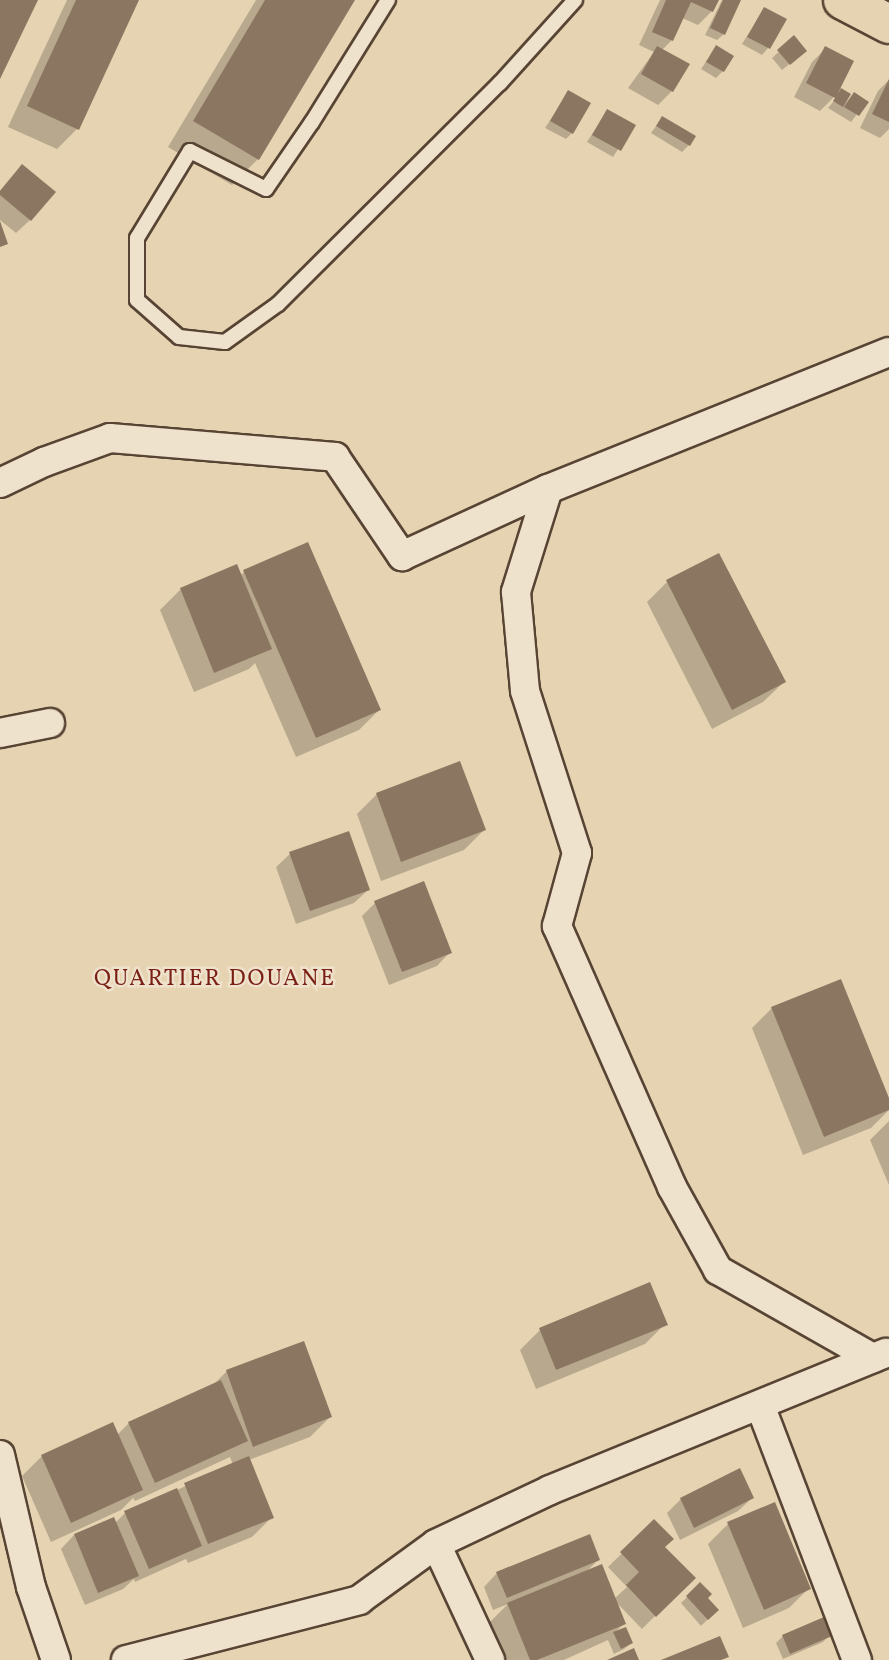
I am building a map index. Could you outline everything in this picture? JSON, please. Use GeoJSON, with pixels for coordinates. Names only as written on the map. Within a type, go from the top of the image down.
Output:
{"type":"FeatureCollection","features":[{"type":"Feature","properties":{"kind":"highway"},"geometry":{"type":"LineString","coordinates":[[843,0],[889,24]]}},
{"type":"Feature","properties":{"kind":"street"},"geometry":{"type":"LineString","coordinates":[[0,483],[44,462],[110,438],[335,457],[402,556],[548,489],[889,352]]}},
{"type":"Feature","properties":{"kind":"street"},"geometry":{"type":"LineString","coordinates":[[548,489],[516,592],[525,691],[577,853],[557,926],[672,1187],[718,1269],[881,1355]]}},
{"type":"Feature","properties":{"kind":"street"},"geometry":{"type":"LineString","coordinates":[[0,733],[50,723]]}},
{"type":"Feature","properties":{"kind":"street"},"geometry":{"type":"LineString","coordinates":[[126,1660],[359,1600],[436,1544],[550,1490],[881,1355]]}},
{"type":"Feature","properties":{"kind":"street"},"geometry":{"type":"LineString","coordinates":[[761,1405],[857,1660]]}},
{"type":"Feature","properties":{"kind":"street"},"geometry":{"type":"LineString","coordinates":[[0,1455],[32,1587],[56,1660]]}},
{"type":"Feature","properties":{"kind":"street"},"geometry":{"type":"LineString","coordinates":[[436,1544],[490,1660]]}},
{"type":"Feature","properties":{"kind":"lane"},"geometry":{"type":"LineString","coordinates":[[388,0],[312,122],[266,189],[190,150],[137,238],[137,300],[179,337],[225,342],[278,304],[499,83],[575,0]]}},
{"type":"Feature","properties":{"kind":"building"},"geometry":{"type":"Polygon","coordinates":[[[0,0],[38,0],[0,79],[0,0]]]}},
{"type":"Feature","properties":{"kind":"building"},"geometry":{"type":"Polygon","coordinates":[[[76,0],[139,0],[79,130],[27,106],[76,0]]]}},
{"type":"Feature","properties":{"kind":"building"},"geometry":{"type":"Polygon","coordinates":[[[265,0],[355,0],[259,160],[193,121],[265,0]]]}},
{"type":"Feature","properties":{"kind":"building"},"geometry":{"type":"Polygon","coordinates":[[[666,0],[719,0],[713,12],[691,2],[673,41],[652,32],[666,0]]]}},
{"type":"Feature","properties":{"kind":"building"},"geometry":{"type":"Polygon","coordinates":[[[723,0],[741,0],[725,35],[710,28],[723,0]]]}},
{"type":"Feature","properties":{"kind":"building"},"geometry":{"type":"Polygon","coordinates":[[[764,7],[787,19],[770,49],[747,37],[764,7]]]}},
{"type":"Feature","properties":{"kind":"building"},"geometry":{"type":"Polygon","coordinates":[[[794,35],[807,51],[790,65],[777,50],[794,35]]]}},
{"type":"Feature","properties":{"kind":"building"},"geometry":{"type":"Polygon","coordinates":[[[716,45],[734,56],[724,72],[706,62],[716,45]]]}},
{"type":"Feature","properties":{"kind":"building"},"geometry":{"type":"Polygon","coordinates":[[[657,46],[690,64],[673,92],[641,74],[657,46]]]}},
{"type":"Feature","properties":{"kind":"building"},"geometry":{"type":"Polygon","coordinates":[[[825,46],[854,61],[837,95],[841,88],[851,94],[843,107],[833,101],[835,98],[806,83],[825,46]]]}},
{"type":"Feature","properties":{"kind":"building"},"geometry":{"type":"Polygon","coordinates":[[[889,79],[889,122],[872,114],[889,79]]]}},
{"type":"Feature","properties":{"kind":"building"},"geometry":{"type":"Polygon","coordinates":[[[568,90],[591,103],[573,134],[550,121],[568,90]]]}},
{"type":"Feature","properties":{"kind":"building"},"geometry":{"type":"Polygon","coordinates":[[[854,92],[869,102],[859,116],[844,107],[854,92]]]}},
{"type":"Feature","properties":{"kind":"building"},"geometry":{"type":"Polygon","coordinates":[[[607,109],[636,125],[621,151],[592,135],[607,109]]]}},
{"type":"Feature","properties":{"kind":"building"},"geometry":{"type":"Polygon","coordinates":[[[662,116],[696,136],[690,146],[656,126],[662,116]]]}},
{"type":"Feature","properties":{"kind":"building"},"geometry":{"type":"Polygon","coordinates":[[[22,164],[56,192],[31,221],[0,195],[0,191],[22,164]]]}},
{"type":"Feature","properties":{"kind":"building"},"geometry":{"type":"Polygon","coordinates":[[[0,221],[8,244],[0,247],[0,221]]]}},
{"type":"Feature","properties":{"kind":"building"},"geometry":{"type":"Polygon","coordinates":[[[308,542],[381,710],[316,738],[243,570],[308,542]]]}},
{"type":"Feature","properties":{"kind":"building"},"geometry":{"type":"Polygon","coordinates":[[[719,553],[786,682],[732,710],[666,580],[719,553]]]}},
{"type":"Feature","properties":{"kind":"building"},"geometry":{"type":"Polygon","coordinates":[[[237,564],[272,649],[214,673],[180,588],[237,564]]]}},
{"type":"Feature","properties":{"kind":"building"},"geometry":{"type":"Polygon","coordinates":[[[460,761],[486,830],[401,862],[376,793],[460,761]]]}},
{"type":"Feature","properties":{"kind":"building"},"geometry":{"type":"Polygon","coordinates":[[[349,831],[370,890],[310,911],[289,852],[349,831]]]}},
{"type":"Feature","properties":{"kind":"building"},"geometry":{"type":"Polygon","coordinates":[[[424,881],[452,953],[402,972],[374,901],[424,881]]]}},
{"type":"Feature","properties":{"kind":"building"},"geometry":{"type":"Polygon","coordinates":[[[841,979],[889,1098],[889,1110],[824,1137],[771,1007],[841,979]]]}},
{"type":"Feature","properties":{"kind":"building"},"geometry":{"type":"Polygon","coordinates":[[[650,1282],[668,1325],[556,1370],[539,1328],[650,1282]]]}},
{"type":"Feature","properties":{"kind":"building"},"geometry":{"type":"Polygon","coordinates":[[[304,1341],[332,1417],[253,1447],[226,1370],[304,1341]]]}},
{"type":"Feature","properties":{"kind":"building"},"geometry":{"type":"Polygon","coordinates":[[[221,1380],[248,1441],[155,1483],[128,1422],[221,1380]]]}},
{"type":"Feature","properties":{"kind":"building"},"geometry":{"type":"Polygon","coordinates":[[[113,1422],[143,1490],[71,1523],[41,1455],[113,1422]]]}},
{"type":"Feature","properties":{"kind":"building"},"geometry":{"type":"Polygon","coordinates":[[[249,1456],[274,1518],[208,1544],[184,1483],[249,1456]]]}},
{"type":"Feature","properties":{"kind":"building"},"geometry":{"type":"Polygon","coordinates":[[[740,1468],[754,1498],[694,1528],[680,1498],[740,1468]]]}},
{"type":"Feature","properties":{"kind":"building"},"geometry":{"type":"Polygon","coordinates":[[[177,1488],[202,1546],[149,1569],[124,1511],[177,1488]]]}},
{"type":"Feature","properties":{"kind":"building"},"geometry":{"type":"Polygon","coordinates":[[[775,1502],[811,1589],[764,1610],[727,1522],[775,1502]]]}},
{"type":"Feature","properties":{"kind":"building"},"geometry":{"type":"Polygon","coordinates":[[[114,1517],[139,1576],[98,1593],[74,1534],[114,1517]]]}},
{"type":"Feature","properties":{"kind":"building"},"geometry":{"type":"Polygon","coordinates":[[[654,1519],[674,1539],[665,1547],[696,1578],[656,1617],[626,1585],[639,1572],[620,1552],[654,1519]]]}},
{"type":"Feature","properties":{"kind":"building"},"geometry":{"type":"Polygon","coordinates":[[[590,1534],[600,1560],[507,1598],[496,1572],[590,1534]]]}},
{"type":"Feature","properties":{"kind":"building"},"geometry":{"type":"Polygon","coordinates":[[[602,1564],[626,1624],[537,1660],[530,1660],[507,1603],[602,1564]]]}},
{"type":"Feature","properties":{"kind":"building"},"geometry":{"type":"Polygon","coordinates":[[[700,1582],[712,1594],[708,1598],[719,1610],[708,1620],[686,1596],[700,1582]]]}},
{"type":"Feature","properties":{"kind":"building"},"geometry":{"type":"Polygon","coordinates":[[[824,1617],[832,1636],[790,1654],[782,1635],[824,1617]]]}},
{"type":"Feature","properties":{"kind":"building"},"geometry":{"type":"Polygon","coordinates":[[[626,1627],[633,1643],[621,1649],[613,1632],[626,1627]]]}},
{"type":"Feature","properties":{"kind":"building"},"geometry":{"type":"Polygon","coordinates":[[[720,1636],[729,1657],[721,1660],[661,1660],[720,1636]]]}},
{"type":"Feature","properties":{"kind":"building"},"geometry":{"type":"Polygon","coordinates":[[[634,1648],[639,1660],[607,1660],[634,1648]]]}},
{"type":"Feature","properties":{"kind":"district","name":"QUARTIER DOUANE"},"geometry":{"type":"Point","coordinates":[215,979]}}]}
